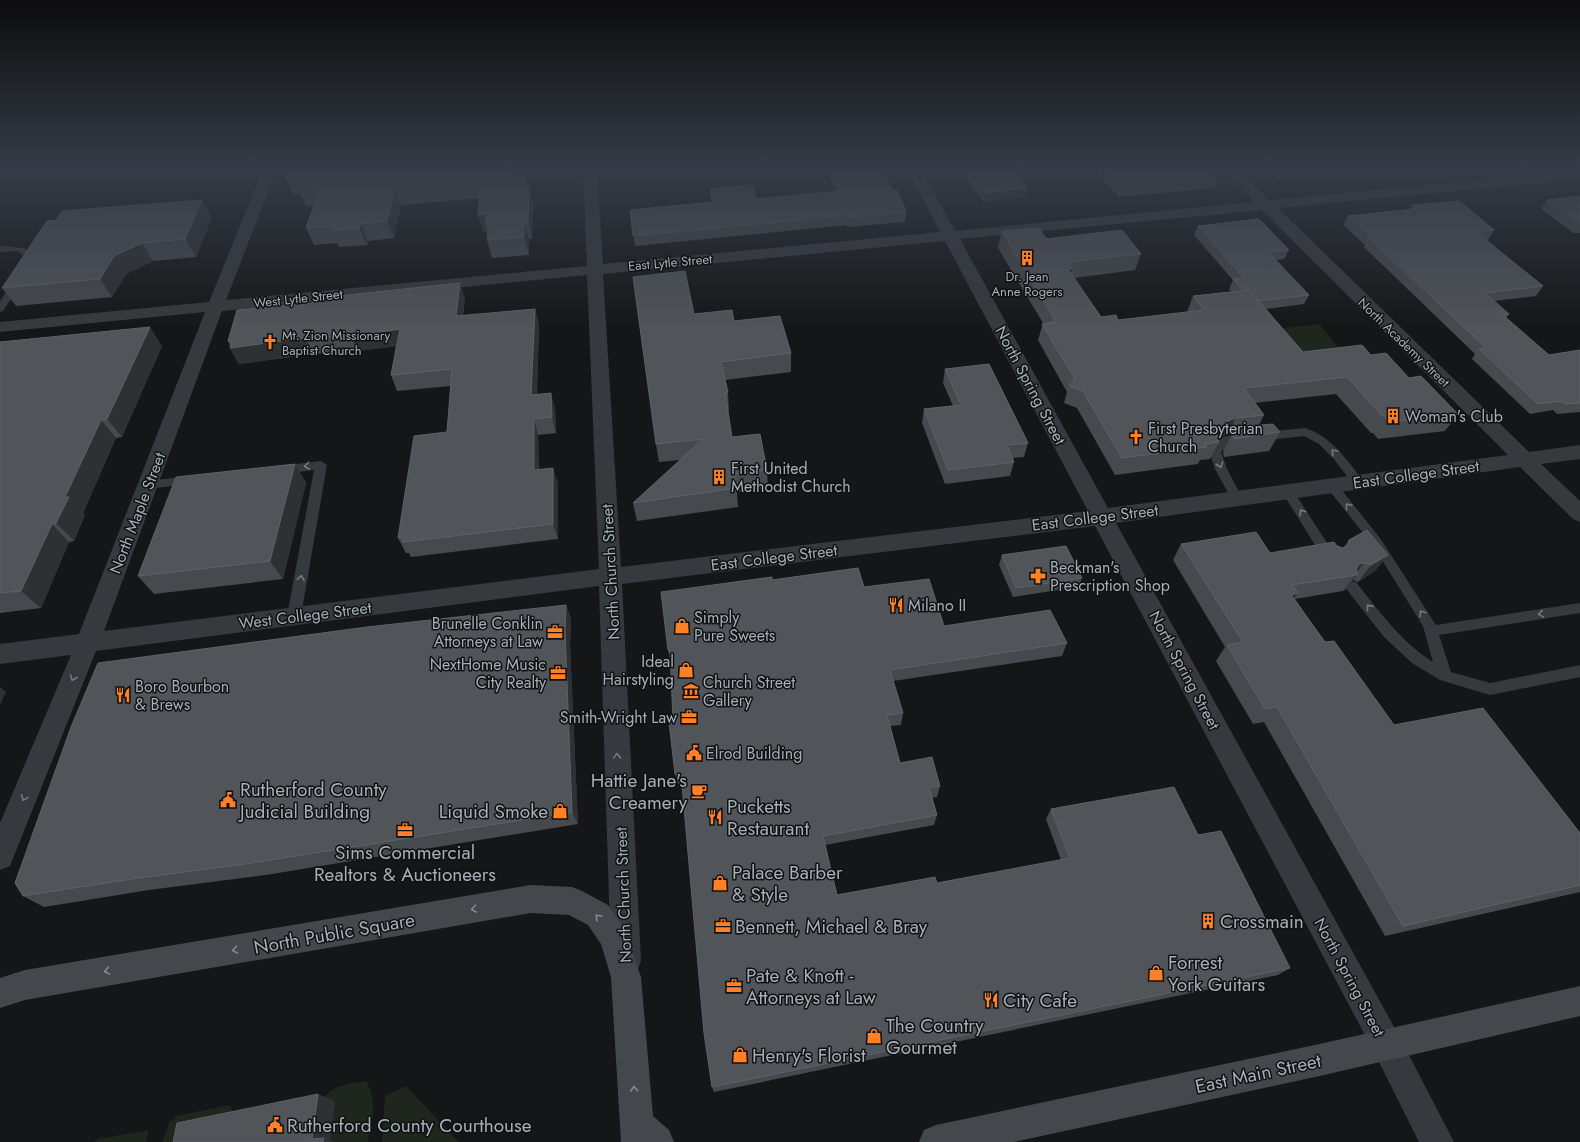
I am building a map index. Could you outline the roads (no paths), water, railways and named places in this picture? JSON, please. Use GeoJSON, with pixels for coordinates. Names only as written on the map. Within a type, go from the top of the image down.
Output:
{"type":"FeatureCollection","features":[{"type":"Feature","properties":{"kind":"street","name":"North Maple Street"},"geometry":{"type":"LineString","coordinates":[[0,856],[88,642],[215,307],[249,222]]}},
{"type":"Feature","properties":{"kind":"street","name":"North Church Street"},"geometry":{"type":"LineString","coordinates":[[593,222],[610,577],[626,977],[644,1136]]}},
{"type":"Feature","properties":{"kind":"street","name":"North Spring Street"},"geometry":{"type":"LineString","coordinates":[[943,222],[1387,1045],[1437,1142]]}},
{"type":"Feature","properties":{"kind":"street","name":"East Lytle Street"},"geometry":{"type":"LineString","coordinates":[[596,269],[1090,222]]}},
{"type":"Feature","properties":{"kind":"street","name":"North Academy Street"},"geometry":{"type":"LineString","coordinates":[[1283,222],[1580,514]]}},
{"type":"Feature","properties":{"kind":"street","name":"West Lytle Street"},"geometry":{"type":"LineString","coordinates":[[0,327],[596,269]]}},
{"type":"Feature","properties":{"kind":"street","name":"East College Street"},"geometry":{"type":"LineString","coordinates":[[610,577],[1102,517],[1580,452]]}},
{"type":"Feature","properties":{"kind":"street","name":"West College Street"},"geometry":{"type":"LineString","coordinates":[[0,654],[610,577]]}},
{"type":"Feature","properties":{"kind":"street","name":"North Public Square"},"geometry":{"type":"LineString","coordinates":[[0,993],[25,985],[531,899],[572,902],[598,915],[613,938],[626,977]]}},
{"type":"Feature","properties":{"kind":"street","name":"East Main Street"},"geometry":{"type":"LineString","coordinates":[[936,1142],[976,1138],[1580,1001]]}},
{"type":"Feature","properties":{"kind":"lane"},"geometry":{"type":"LineString","coordinates":[[0,249],[15,248],[26,250],[32,256],[24,271]]}},
{"type":"Feature","properties":{"kind":"lane"},"geometry":{"type":"LineString","coordinates":[[0,309],[12,291]]}},
{"type":"Feature","properties":{"kind":"lane"},"geometry":{"type":"LineString","coordinates":[[1237,499],[1221,469],[1215,451],[1227,440],[1305,432],[1323,441],[1337,454],[1358,482]]}},
{"type":"Feature","properties":{"kind":"lane"},"geometry":{"type":"LineString","coordinates":[[268,471],[322,465],[294,616]]}},
{"type":"Feature","properties":{"kind":"lane"},"geometry":{"type":"LineString","coordinates":[[147,485],[200,479]]}},
{"type":"Feature","properties":{"kind":"lane"},"geometry":{"type":"LineString","coordinates":[[1332,486],[1376,541],[1429,625],[1445,676]]}},
{"type":"Feature","properties":{"kind":"lane"},"geometry":{"type":"LineString","coordinates":[[1288,492],[1302,511],[1330,558]]}},
{"type":"Feature","properties":{"kind":"lane"},"geometry":{"type":"LineString","coordinates":[[1351,586],[1389,633],[1417,659],[1445,676],[1490,689],[1580,671]]}},
{"type":"Feature","properties":{"kind":"lane"},"geometry":{"type":"LineString","coordinates":[[1431,631],[1580,608]]}},
{"type":"Feature","properties":{"kind":"place","name":"Dr. Jean Anne Rogers"},"geometry":{"type":"Point","coordinates":[1027,258]}},
{"type":"Feature","properties":{"kind":"place","name":"Mt. Zion Missionary Baptist Church"},"geometry":{"type":"Point","coordinates":[270,342]}},
{"type":"Feature","properties":{"kind":"place","name":"Woman's Club"},"geometry":{"type":"Point","coordinates":[1393,416]}},
{"type":"Feature","properties":{"kind":"place","name":"First Presbyterian Church"},"geometry":{"type":"Point","coordinates":[1136,437]}},
{"type":"Feature","properties":{"kind":"place","name":"First United Methodist Church"},"geometry":{"type":"Point","coordinates":[719,477]}},
{"type":"Feature","properties":{"kind":"place","name":"Beckman's Prescription Shop"},"geometry":{"type":"Point","coordinates":[1038,576]}},
{"type":"Feature","properties":{"kind":"place","name":"Milano II"},"geometry":{"type":"Point","coordinates":[896,605]}},
{"type":"Feature","properties":{"kind":"place","name":"Simply Pure Sweets"},"geometry":{"type":"Point","coordinates":[682,626]}},
{"type":"Feature","properties":{"kind":"place","name":"Brunelle Conklin Attorneys at Law"},"geometry":{"type":"Point","coordinates":[555,632]}},
{"type":"Feature","properties":{"kind":"place","name":"Ideal Hairstyling"},"geometry":{"type":"Point","coordinates":[686,670]}},
{"type":"Feature","properties":{"kind":"place","name":"NextHome Music City Realty"},"geometry":{"type":"Point","coordinates":[558,673]}},
{"type":"Feature","properties":{"kind":"place","name":"Church Street Gallery"},"geometry":{"type":"Point","coordinates":[691,691]}},
{"type":"Feature","properties":{"kind":"place","name":"Boro Bourbon & Brews"},"geometry":{"type":"Point","coordinates":[123,695]}},
{"type":"Feature","properties":{"kind":"place","name":"Smith-Wright Law"},"geometry":{"type":"Point","coordinates":[689,717]}},
{"type":"Feature","properties":{"kind":"place","name":"Elrod Building"},"geometry":{"type":"Point","coordinates":[694,753]}},
{"type":"Feature","properties":{"kind":"place","name":"Hattie Jane's Creamery"},"geometry":{"type":"Point","coordinates":[699,791]}},
{"type":"Feature","properties":{"kind":"place","name":"Rutherford County Judicial Building"},"geometry":{"type":"Point","coordinates":[228,800]}},
{"type":"Feature","properties":{"kind":"place","name":"Liquid Smoke"},"geometry":{"type":"Point","coordinates":[560,811]}},
{"type":"Feature","properties":{"kind":"place","name":"Pucketts Restaurant"},"geometry":{"type":"Point","coordinates":[715,817]}},
{"type":"Feature","properties":{"kind":"place","name":"Sims Commercial Realtors & Auctioneers"},"geometry":{"type":"Point","coordinates":[405,830]}},
{"type":"Feature","properties":{"kind":"place","name":"Palace Barber & Style"},"geometry":{"type":"Point","coordinates":[720,883]}},
{"type":"Feature","properties":{"kind":"place","name":"Crossmain"},"geometry":{"type":"Point","coordinates":[1208,921]}},
{"type":"Feature","properties":{"kind":"place","name":"Bennett, Michael & Bray"},"geometry":{"type":"Point","coordinates":[723,926]}},
{"type":"Feature","properties":{"kind":"place","name":"Forrest York Guitars"},"geometry":{"type":"Point","coordinates":[1156,973]}},
{"type":"Feature","properties":{"kind":"place","name":"Pate & Knott - Attorneys at Law"},"geometry":{"type":"Point","coordinates":[734,986]}},
{"type":"Feature","properties":{"kind":"place","name":"City Cafe"},"geometry":{"type":"Point","coordinates":[991,1000]}},
{"type":"Feature","properties":{"kind":"place","name":"The Country Gourmet"},"geometry":{"type":"Point","coordinates":[874,1036]}},
{"type":"Feature","properties":{"kind":"place","name":"Henry's Florist"},"geometry":{"type":"Point","coordinates":[740,1055]}},
{"type":"Feature","properties":{"kind":"place","name":"Rutherford County Courthouse"},"geometry":{"type":"Point","coordinates":[275,1125]}}]}
